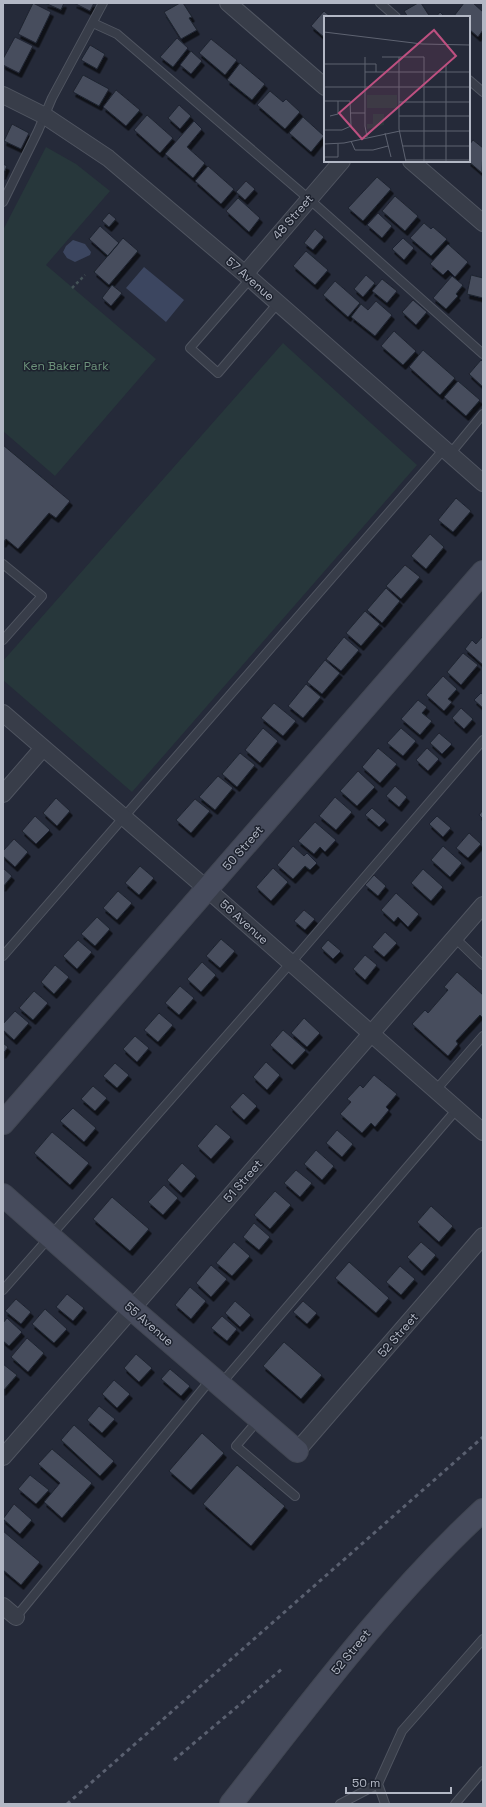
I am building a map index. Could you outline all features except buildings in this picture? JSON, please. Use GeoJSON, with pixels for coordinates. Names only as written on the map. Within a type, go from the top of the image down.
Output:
{"type":"FeatureCollection","features":[{"type":"Feature","properties":{"kind":"street"},"geometry":{"type":"LineString","coordinates":[[228,3],[324,85]]}},
{"type":"Feature","properties":{"kind":"street","name":"57 Avenue"},"geometry":{"type":"LineString","coordinates":[[3,95],[45,116],[108,158],[248,276],[483,483]]}},
{"type":"Feature","properties":{"kind":"street","name":"48 Street"},"geometry":{"type":"LineString","coordinates":[[248,276],[309,199],[341,162]]}},
{"type":"Feature","properties":{"kind":"street"},"geometry":{"type":"LineString","coordinates":[[412,162],[483,223]]}},
{"type":"Feature","properties":{"kind":"street","name":"50 Street"},"geometry":{"type":"LineString","coordinates":[[3,1123],[483,572]]}},
{"type":"Feature","properties":{"kind":"street","name":"56 Avenue"},"geometry":{"type":"LineString","coordinates":[[3,713],[207,889],[483,1132]]}},
{"type":"Feature","properties":{"kind":"street"},"geometry":{"type":"LineString","coordinates":[[3,794],[43,748]]}},
{"type":"Feature","properties":{"kind":"street","name":"51 Street"},"geometry":{"type":"LineString","coordinates":[[3,1457],[370,1034],[455,938],[480,913]]}},
{"type":"Feature","properties":{"kind":"street","name":"55 Avenue"},"geometry":{"type":"LineString","coordinates":[[3,1195],[132,1309],[297,1451]]}},
{"type":"Feature","properties":{"kind":"street","name":"52 Street"},"geometry":{"type":"LineString","coordinates":[[297,1451],[483,1236]]}},
{"type":"Feature","properties":{"kind":"street","name":"52 Street"},"geometry":{"type":"LineString","coordinates":[[230,1804],[358,1642],[428,1565],[483,1510]]}},
{"type":"Feature","properties":{"kind":"street"},"geometry":{"type":"LineString","coordinates":[[3,1606],[16,1617]]}},
{"type":"Feature","properties":{"kind":"lane"},"geometry":{"type":"LineString","coordinates":[[3,202],[45,116],[52,98],[103,3]]}},
{"type":"Feature","properties":{"kind":"lane"},"geometry":{"type":"LineString","coordinates":[[380,3],[395,16]]}},
{"type":"Feature","properties":{"kind":"lane"},"geometry":{"type":"LineString","coordinates":[[93,23],[117,34],[309,199],[483,354]]}},
{"type":"Feature","properties":{"kind":"lane"},"geometry":{"type":"LineString","coordinates":[[470,81],[483,92]]}},
{"type":"Feature","properties":{"kind":"lane"},"geometry":{"type":"LineString","coordinates":[[248,276],[190,348],[218,372],[278,303]]}},
{"type":"Feature","properties":{"kind":"lane"},"geometry":{"type":"LineString","coordinates":[[3,956],[123,817],[447,452],[483,414]]}},
{"type":"Feature","properties":{"kind":"lane"},"geometry":{"type":"LineString","coordinates":[[3,564],[42,596],[3,640]]}},
{"type":"Feature","properties":{"kind":"lane"},"geometry":{"type":"LineString","coordinates":[[3,1290],[291,963],[483,740]]}},
{"type":"Feature","properties":{"kind":"lane"},"geometry":{"type":"LineString","coordinates":[[455,938],[483,965]]}},
{"type":"Feature","properties":{"kind":"lane"},"geometry":{"type":"LineString","coordinates":[[435,1091],[483,1036]]}},
{"type":"Feature","properties":{"kind":"lane"},"geometry":{"type":"LineString","coordinates":[[16,1617],[216,1381],[457,1110]]}},
{"type":"Feature","properties":{"kind":"lane"},"geometry":{"type":"LineString","coordinates":[[260,1419],[236,1446],[295,1496]]}},
{"type":"Feature","properties":{"kind":"lane"},"geometry":{"type":"LineString","coordinates":[[340,1804],[378,1784],[402,1731],[483,1639]]}},
{"type":"Feature","properties":{"kind":"lane"},"geometry":{"type":"LineString","coordinates":[[455,1804],[483,1771]]}},
{"type":"Feature","properties":{"kind":"lane"},"geometry":{"type":"LineString","coordinates":[[378,1784],[385,1804]]}},
{"type":"Feature","properties":{"kind":"path"},"geometry":{"type":"LineString","coordinates":[[72,288],[85,275]]}},
{"type":"Feature","properties":{"kind":"green space","name":"Ken Baker Park"},"geometry":{"type":"Polygon","coordinates":[[[46,147],[76,164],[110,191],[46,265],[156,359],[55,476],[3,431],[3,230],[46,147]]]}},
{"type":"Feature","properties":{"kind":"green space"},"geometry":{"type":"Polygon","coordinates":[[[283,343],[417,465],[132,792],[3,680],[3,661],[283,343]]]}},
{"type":"Feature","properties":{"kind":"water"},"geometry":{"type":"Polygon","coordinates":[[[73,240],[85,244],[91,252],[90,255],[75,262],[67,258],[63,252],[66,246],[73,240]]]}},
{"type":"Feature","properties":{"kind":"water"},"geometry":{"type":"Polygon","coordinates":[[[144,267],[184,300],[166,322],[126,288],[144,267]]]}},
{"type":"Feature","properties":{"kind":"railway"},"geometry":{"type":"LineString","coordinates":[[67,1804],[483,1437]]}},
{"type":"Feature","properties":{"kind":"railway"},"geometry":{"type":"LineString","coordinates":[[174,1760],[283,1668]]}}]}
